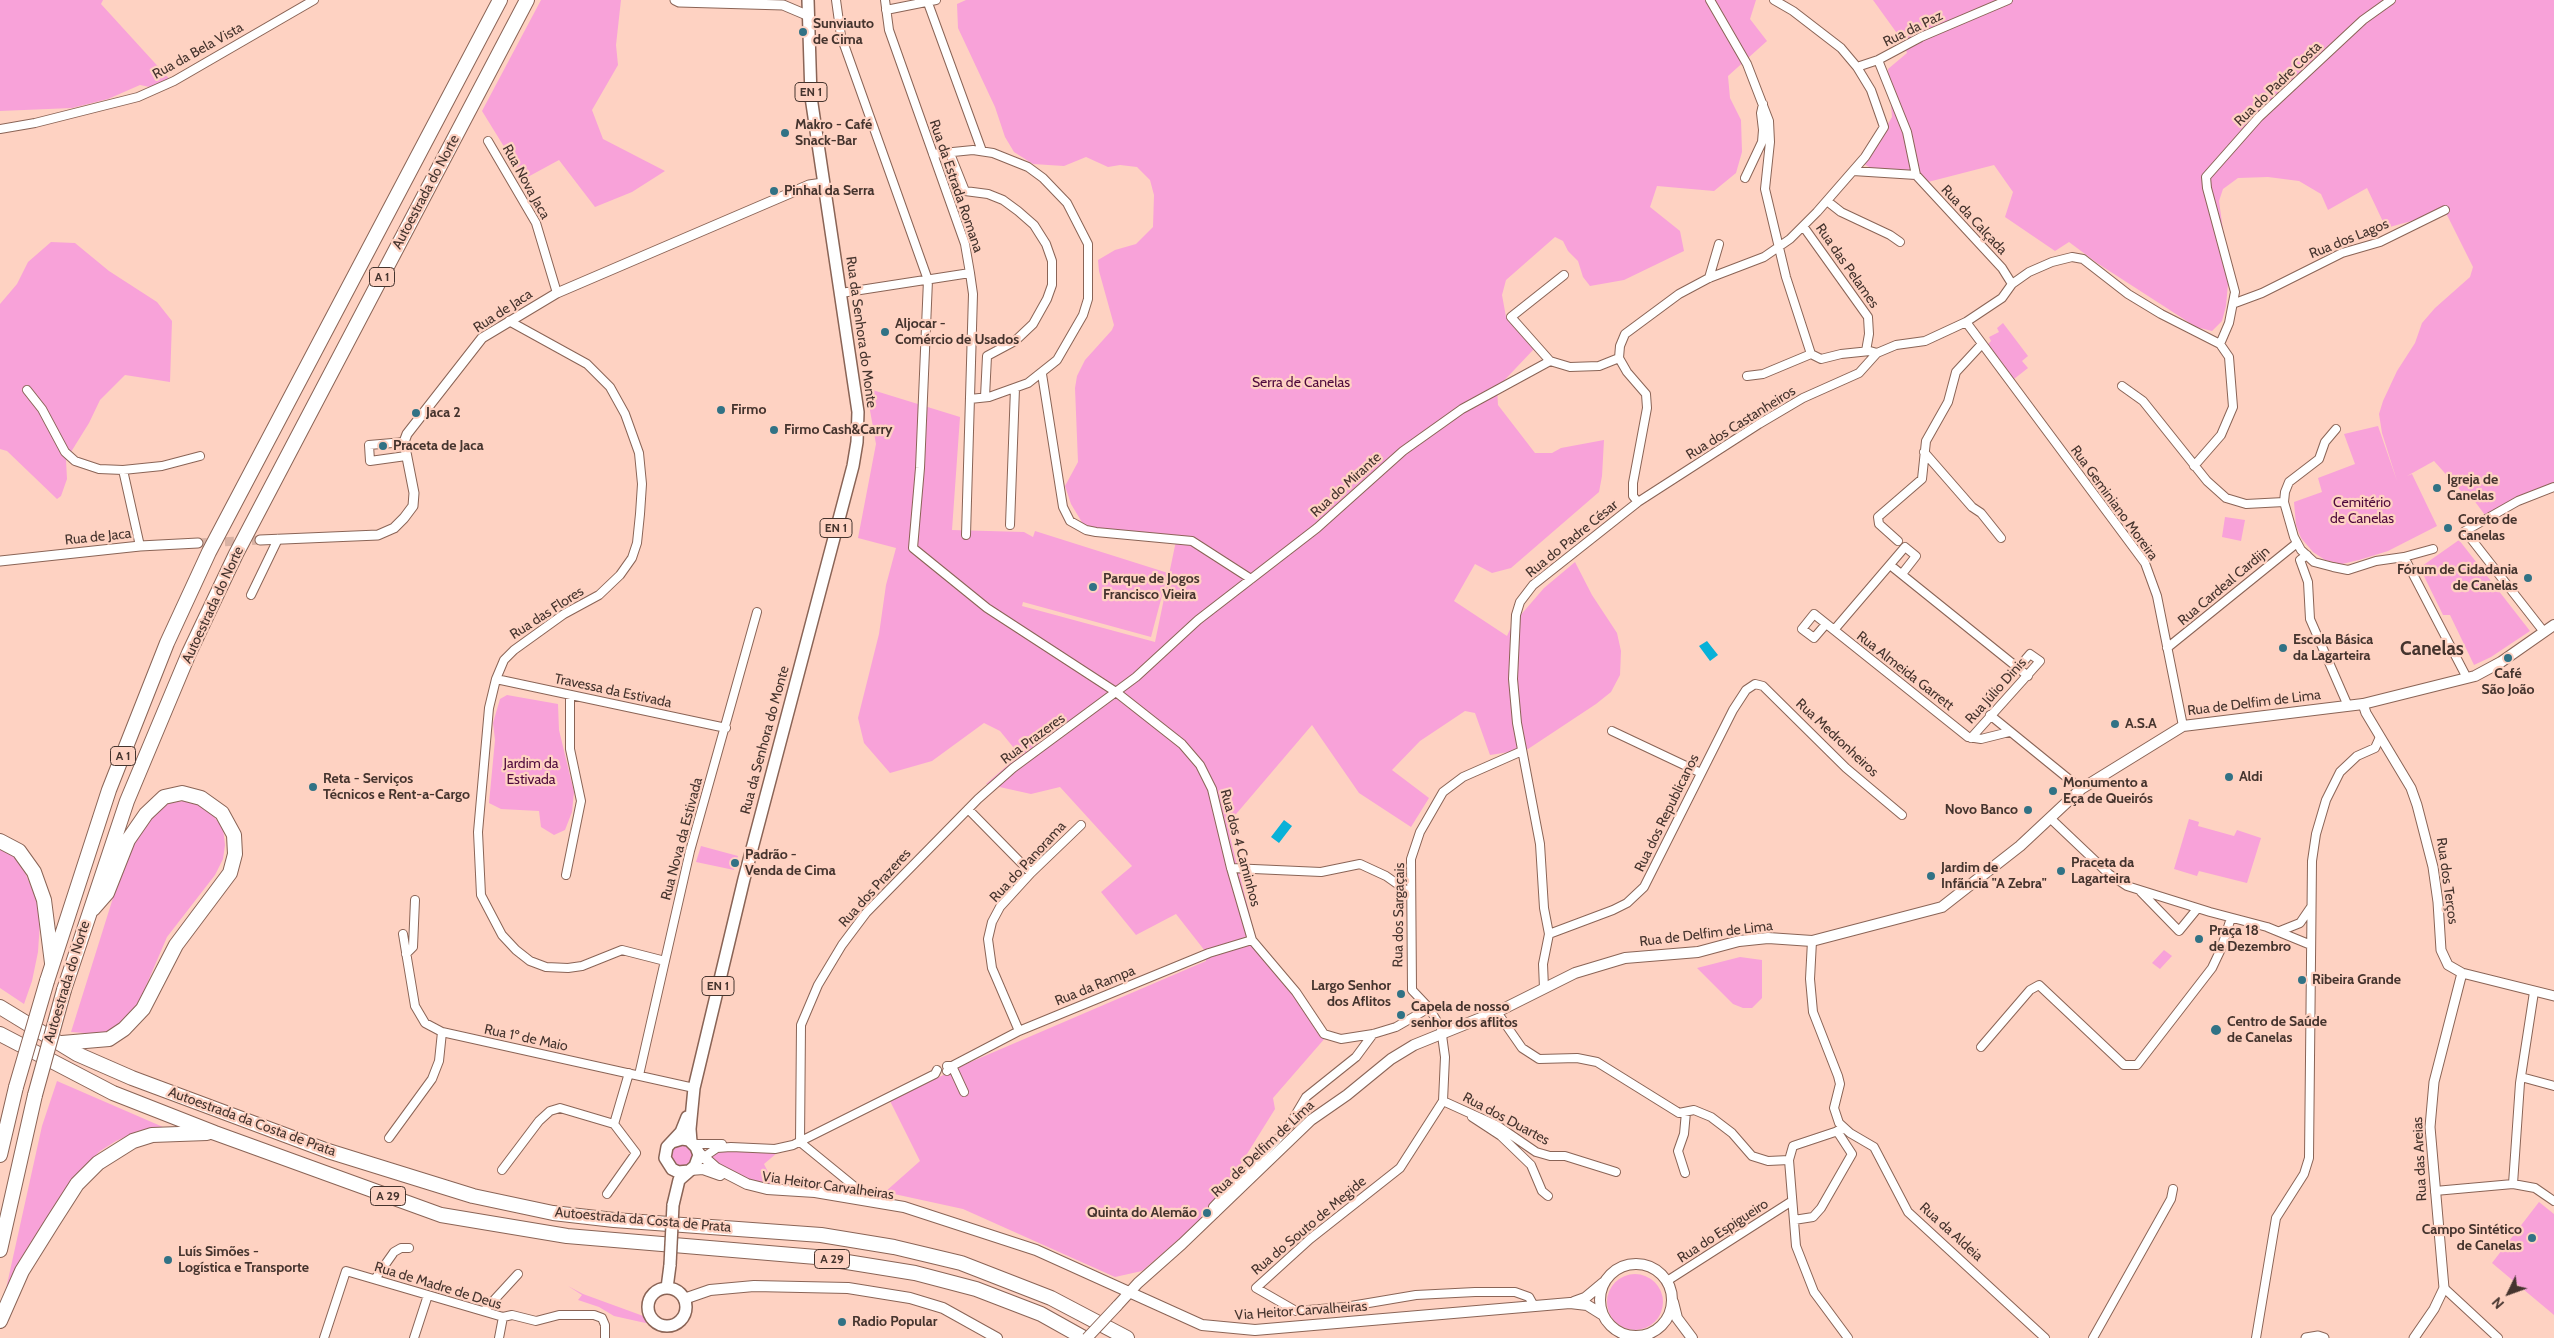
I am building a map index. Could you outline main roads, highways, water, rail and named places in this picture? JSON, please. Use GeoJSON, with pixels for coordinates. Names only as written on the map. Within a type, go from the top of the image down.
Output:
{"type":"FeatureCollection","features":[{"type":"Feature","properties":{"kind":"highway","name":"Autoestrada do Norte"},"geometry":{"type":"LineString","coordinates":[[0,1155],[16,1087],[47,981],[109,790],[167,644],[209,552],[500,0]]}},
{"type":"Feature","properties":{"kind":"highway","name":"Autoestrada do Norte"},"geometry":{"type":"LineString","coordinates":[[0,1250],[35,1095],[64,990],[127,801],[156,730],[189,653],[228,572],[527,0]]}},
{"type":"Feature","properties":{"kind":"highway"},"geometry":{"type":"LineString","coordinates":[[62,1043],[109,1039],[124,1029],[143,1009],[176,945],[230,872],[235,854],[234,835],[222,813],[201,798],[182,793],[164,797],[146,814],[128,840],[107,892],[88,915]]}},
{"type":"Feature","properties":{"kind":"highway"},"geometry":{"type":"LineString","coordinates":[[0,842],[19,851],[34,872],[44,900],[52,967]]}},
{"type":"Feature","properties":{"kind":"highway","name":"Autoestrada da Costa de Prata"},"geometry":{"type":"LineString","coordinates":[[0,1007],[62,1043],[77,1054],[97,1063],[231,1116],[328,1151],[473,1196],[554,1213],[614,1220],[821,1234],[894,1247],[961,1263],[1051,1298],[1127,1338]]}},
{"type":"Feature","properties":{"kind":"highway","name":"Autoestrada da Costa de Prata"},"geometry":{"type":"LineString","coordinates":[[0,1034],[113,1093],[215,1133],[441,1215],[566,1236],[816,1257],[898,1270],[976,1289],[1041,1314],[1086,1338]]}},
{"type":"Feature","properties":{"kind":"highway"},"geometry":{"type":"LineString","coordinates":[[0,1322],[22,1271],[77,1184],[98,1162],[133,1141],[152,1135],[215,1133]]}},
{"type":"Feature","properties":{"kind":"main road","name":"Rua da Senhora do Monte"},"geometry":{"type":"LineString","coordinates":[[691,1106],[747,866],[856,450],[858,412],[811,97],[808,0]]}},
{"type":"Feature","properties":{"kind":"main road","name":"Rua de Delfim de Lima"},"geometry":{"type":"LineString","coordinates":[[1086,1338],[1130,1292],[1311,1120],[1347,1095],[1390,1059],[1414,1045],[1496,1012],[1576,973],[1625,958],[1690,953],[1768,938],[1812,941],[1942,907],[2020,846],[2081,790],[2183,726],[2364,704],[2467,678],[2501,662],[2554,625]]}},
{"type":"Feature","properties":{"kind":"main road","name":"EN 1"},"geometry":{"type":"LineString","coordinates":[[667,1288],[673,1205],[670,1167],[665,1154],[683,1127],[691,1106]]}},
{"type":"Feature","properties":{"kind":"main road","name":"EN 1"},"geometry":{"type":"LineString","coordinates":[[673,1205],[679,1180],[694,1157],[691,1106]]}},
{"type":"Feature","properties":{"kind":"main road"},"geometry":{"type":"LineString","coordinates":[[670,1167],[678,1172],[694,1157],[682,1139],[672,1142]]}},
{"type":"Feature","properties":{"kind":"main road","name":"Via Heitor Carvalheiras"},"geometry":{"type":"LineString","coordinates":[[694,1157],[726,1174],[757,1186],[871,1200],[936,1216],[1036,1250],[1202,1326],[1255,1330],[1570,1303],[1586,1305],[1604,1315],[1617,1330],[1636,1336],[1657,1338]]}},
{"type":"Feature","properties":{"kind":"main road","name":"Via Heitor Carvalheiras"},"geometry":{"type":"LineString","coordinates":[[694,1157],[703,1168],[739,1184],[776,1195],[841,1200],[936,1216]]}},
{"type":"Feature","properties":{"kind":"main road","name":"Via Heitor Carvalheiras"},"geometry":{"type":"LineString","coordinates":[[1570,1303],[1585,1298],[1614,1271],[1625,1266],[1637,1264],[1648,1266],[1659,1272],[1667,1281],[1672,1299]]}},
{"type":"Feature","properties":{"kind":"main road"},"geometry":{"type":"LineString","coordinates":[[1604,1315],[1600,1304],[1601,1291],[1606,1280]]}},
{"type":"Feature","properties":{"kind":"main road"},"geometry":{"type":"LineString","coordinates":[[684,1299],[710,1290],[754,1286],[848,1288],[910,1298],[943,1308],[997,1338]]}},
{"type":"Feature","properties":{"kind":"main road"},"geometry":{"type":"LineString","coordinates":[[667,1288],[679,1292],[684,1299],[686,1308],[681,1320],[676,1324],[664,1326],[653,1320],[650,1315],[648,1302],[655,1292],[667,1288]]}},
{"type":"Feature","properties":{"kind":"main road"},"geometry":{"type":"LineString","coordinates":[[1636,1336],[1648,1334],[1662,1325],[1671,1310],[1672,1299]]}},
{"type":"Feature","properties":{"kind":"main road"},"geometry":{"type":"LineString","coordinates":[[1672,1299],[1678,1318],[1692,1338]]}},
{"type":"Feature","properties":{"kind":"main road"},"geometry":{"type":"LineString","coordinates":[[663,1338],[664,1326]]}},
{"type":"Feature","properties":{"kind":"water"},"geometry":{"type":"Polygon","coordinates":[[[1707,641],[1718,655],[1710,661],[1699,646],[1707,641]]]}},
{"type":"Feature","properties":{"kind":"water"},"geometry":{"type":"Polygon","coordinates":[[[1284,820],[1292,826],[1279,843],[1271,837],[1284,820]]]}},
{"type":"Feature","properties":{"kind":"tunnel"},"geometry":{"type":"LineString","coordinates":[[198,543],[260,540]]}},
{"type":"Feature","properties":{"kind":"place","name":"Sunviauto de Cima"},"geometry":{"type":"Point","coordinates":[803,32]}},
{"type":"Feature","properties":{"kind":"place","name":"Makro - Café Snack-Bar"},"geometry":{"type":"Point","coordinates":[785,133]}},
{"type":"Feature","properties":{"kind":"place","name":"Pinhal da Serra"},"geometry":{"type":"Point","coordinates":[774,191]}},
{"type":"Feature","properties":{"kind":"place","name":"Aljocar - Comércio de Usados"},"geometry":{"type":"Point","coordinates":[885,332]}},
{"type":"Feature","properties":{"kind":"place","name":"Firmo"},"geometry":{"type":"Point","coordinates":[721,410]}},
{"type":"Feature","properties":{"kind":"place","name":"Jaca 2"},"geometry":{"type":"Point","coordinates":[416,413]}},
{"type":"Feature","properties":{"kind":"place","name":"Firmo Cash&Carry"},"geometry":{"type":"Point","coordinates":[774,430]}},
{"type":"Feature","properties":{"kind":"place","name":"Praceta de Jaca"},"geometry":{"type":"Point","coordinates":[383,446]}},
{"type":"Feature","properties":{"kind":"place","name":"Igreja de Canelas"},"geometry":{"type":"Point","coordinates":[2437,488]}},
{"type":"Feature","properties":{"kind":"place","name":"Coreto de Canelas"},"geometry":{"type":"Point","coordinates":[2448,528]}},
{"type":"Feature","properties":{"kind":"place","name":"Fórum de Cidadania de Canelas"},"geometry":{"type":"Point","coordinates":[2528,578]}},
{"type":"Feature","properties":{"kind":"place","name":"Parque de Jogos Francisco Vieira"},"geometry":{"type":"Point","coordinates":[1093,587]}},
{"type":"Feature","properties":{"kind":"place","name":"Escola Básica da Lagarteira"},"geometry":{"type":"Point","coordinates":[2283,648]}},
{"type":"Feature","properties":{"kind":"place","name":"Café São João"},"geometry":{"type":"Point","coordinates":[2508,658]}},
{"type":"Feature","properties":{"kind":"place","name":"A.S.A"},"geometry":{"type":"Point","coordinates":[2115,724]}},
{"type":"Feature","properties":{"kind":"place","name":"Aldi"},"geometry":{"type":"Point","coordinates":[2229,777]}},
{"type":"Feature","properties":{"kind":"place","name":"Reta - Serviços Técnicos e Rent-a-Cargo"},"geometry":{"type":"Point","coordinates":[313,787]}},
{"type":"Feature","properties":{"kind":"place","name":"Monumento a Eça de Queirós"},"geometry":{"type":"Point","coordinates":[2053,791]}},
{"type":"Feature","properties":{"kind":"place","name":"Novo Banco"},"geometry":{"type":"Point","coordinates":[2028,810]}},
{"type":"Feature","properties":{"kind":"place","name":"Padrão - Venda de Cima"},"geometry":{"type":"Point","coordinates":[735,863]}},
{"type":"Feature","properties":{"kind":"place","name":"Praceta da Lagarteira"},"geometry":{"type":"Point","coordinates":[2061,871]}},
{"type":"Feature","properties":{"kind":"place","name":"Jardim de Infãncia \"A Zebra\""},"geometry":{"type":"Point","coordinates":[1931,876]}},
{"type":"Feature","properties":{"kind":"place","name":"Praça 18 de Dezembro"},"geometry":{"type":"Point","coordinates":[2199,939]}},
{"type":"Feature","properties":{"kind":"place","name":"Ribeira Grande"},"geometry":{"type":"Point","coordinates":[2302,980]}},
{"type":"Feature","properties":{"kind":"place","name":"Largo Senhor dos Aflitos"},"geometry":{"type":"Point","coordinates":[1401,994]}},
{"type":"Feature","properties":{"kind":"place","name":"Capela de nosso senhor dos aflitos"},"geometry":{"type":"Point","coordinates":[1401,1015]}},
{"type":"Feature","properties":{"kind":"place","name":"Centro de Saúde de Canelas"},"geometry":{"type":"Point","coordinates":[2216,1030]}},
{"type":"Feature","properties":{"kind":"place","name":"Quinta do Alemão"},"geometry":{"type":"Point","coordinates":[1207,1213]}},
{"type":"Feature","properties":{"kind":"place","name":"Campo Sintético de Canelas"},"geometry":{"type":"Point","coordinates":[2532,1238]}},
{"type":"Feature","properties":{"kind":"place","name":"Luís Simões - Logística e Transporte"},"geometry":{"type":"Point","coordinates":[168,1260]}},
{"type":"Feature","properties":{"kind":"place","name":"Radio Popular"},"geometry":{"type":"Point","coordinates":[842,1322]}},
{"type":"Feature","properties":{"kind":"district","name":"Canelas"},"geometry":{"type":"Point","coordinates":[2432,649]}},
{"type":"Feature","properties":{"kind":"park label","name":"Serra de Canelas"},"geometry":{"type":"Point","coordinates":[1301,383]}},
{"type":"Feature","properties":{"kind":"park label","name":"Cemitério de Canelas"},"geometry":{"type":"Point","coordinates":[2362,512]}},
{"type":"Feature","properties":{"kind":"park label","name":"Jardim da Estivada"},"geometry":{"type":"Point","coordinates":[531,772]}}]}
